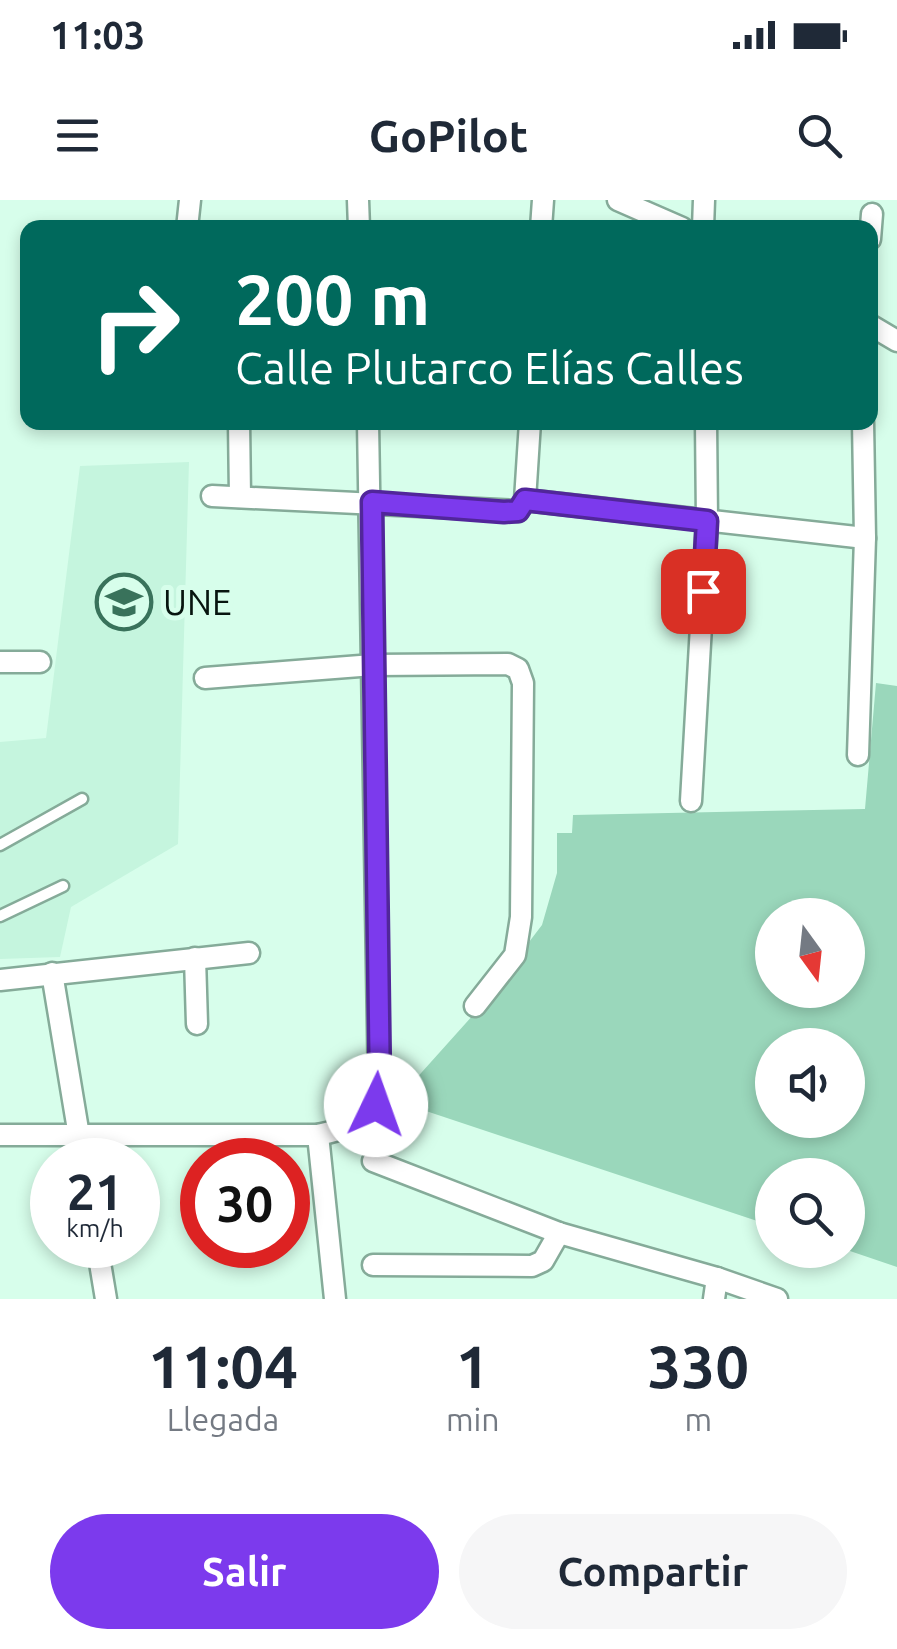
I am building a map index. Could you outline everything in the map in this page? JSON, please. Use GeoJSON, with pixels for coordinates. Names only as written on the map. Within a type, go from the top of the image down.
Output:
{"type":"FeatureCollection","features":[{"type":"Feature","properties":{"kind":"street"},"geometry":{"type":"LineString","coordinates":[[618,200],[664,220]]}},
{"type":"Feature","properties":{"kind":"street"},"geometry":{"type":"LineString","coordinates":[[872,214],[872,220]]}},
{"type":"Feature","properties":{"kind":"street"},"geometry":{"type":"LineString","coordinates":[[238,430],[240,497]]}},
{"type":"Feature","properties":{"kind":"street"},"geometry":{"type":"LineString","coordinates":[[0,1135],[318,1135],[351,1127],[370,1115],[376,1105],[380,1091],[368,430]]}},
{"type":"Feature","properties":{"kind":"street"},"geometry":{"type":"LineString","coordinates":[[522,506],[529,430]]}},
{"type":"Feature","properties":{"kind":"street"},"geometry":{"type":"LineString","coordinates":[[691,801],[707,521],[706,430]]}},
{"type":"Feature","properties":{"kind":"street"},"geometry":{"type":"LineString","coordinates":[[858,755],[864,430]]}},
{"type":"Feature","properties":{"kind":"street"},"geometry":{"type":"LineString","coordinates":[[212,496],[522,506],[865,538]]}},
{"type":"Feature","properties":{"kind":"street"},"geometry":{"type":"LineString","coordinates":[[0,662],[40,662]]}},
{"type":"Feature","properties":{"kind":"street"},"geometry":{"type":"LineString","coordinates":[[205,678],[373,665],[508,664],[518,669],[523,683],[521,916],[515,956],[474,1006]]}},
{"type":"Feature","properties":{"kind":"street"},"geometry":{"type":"LineString","coordinates":[[0,980],[249,953]]}},
{"type":"Feature","properties":{"kind":"street"},"geometry":{"type":"LineString","coordinates":[[195,958],[197,1024]]}},
{"type":"Feature","properties":{"kind":"street"},"geometry":{"type":"LineString","coordinates":[[52,972],[79,1138]]}},
{"type":"Feature","properties":{"kind":"street"},"geometry":{"type":"LineString","coordinates":[[318,1135],[335,1299]]}},
{"type":"Feature","properties":{"kind":"street"},"geometry":{"type":"LineString","coordinates":[[373,1162],[716,1288],[777,1299]]}},
{"type":"Feature","properties":{"kind":"street"},"geometry":{"type":"LineString","coordinates":[[373,1265],[532,1266],[543,1261],[559,1232]]}},
{"type":"Feature","properties":{"kind":"street"},"geometry":{"type":"LineString","coordinates":[[101,1268],[106,1299]]}},
{"type":"Feature","properties":{"kind":"lane"},"geometry":{"type":"LineString","coordinates":[[0,844],[82,799]]}},
{"type":"Feature","properties":{"kind":"lane"},"geometry":{"type":"LineString","coordinates":[[0,916],[63,886]]}},
{"type":"Feature","properties":{"kind":"shaded area","name":"UNE"},"geometry":{"type":"Polygon","coordinates":[[[189,462],[178,844],[71,907],[60,957],[0,959],[0,742],[46,738],[80,466],[189,462]]]}},
{"type":"Feature","properties":{"kind":"shaded area"},"geometry":{"type":"Polygon","coordinates":[[[876,683],[897,686],[897,1267],[865,1256],[865,1158],[755,1158],[755,1220],[396,1101],[474,1014],[542,925],[557,873],[557,833],[572,833],[573,815],[865,809],[876,683]]]}},
{"type":"Feature","properties":{"kind":"place","name":"UNE"},"geometry":{"type":"Point","coordinates":[124,602]}},
{"type":"Feature","properties":{"kind":"route"},"geometry":{"type":"LineString","coordinates":[[376,1105],[380,1091],[372,502],[504,512],[518,511],[525,500],[707,521],[703,591]]}}]}
